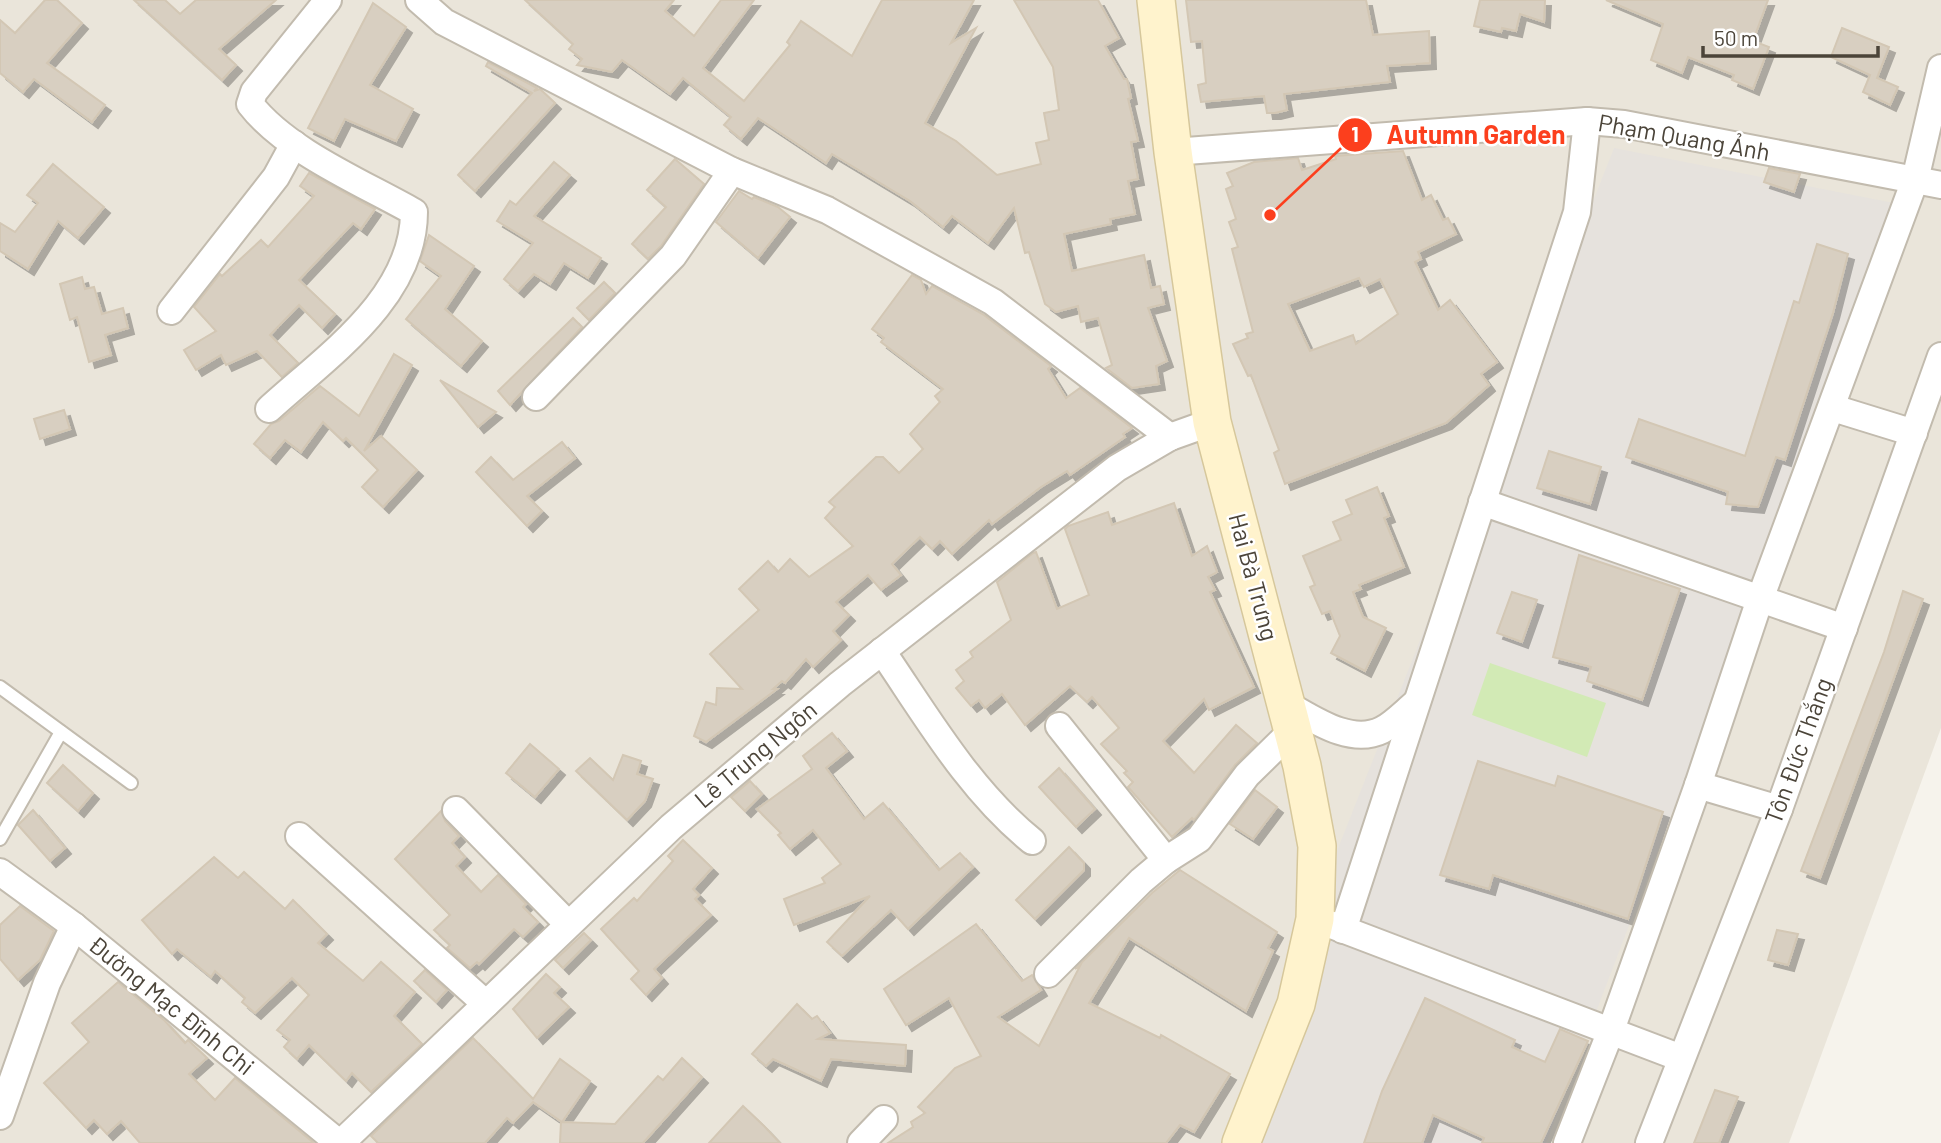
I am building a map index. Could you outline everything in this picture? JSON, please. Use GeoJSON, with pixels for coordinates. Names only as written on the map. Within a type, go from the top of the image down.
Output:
{"type":"FeatureCollection","features":[{"type":"Feature","properties":{"kind":"main road","name":"Hai Bà Trưng"},"geometry":{"type":"LineString","coordinates":[[1156,0],[1173,152],[1212,422],[1289,717],[1317,846],[1329,924],[1241,1143]]}},
{"type":"Feature","properties":{"kind":"street"},"geometry":{"type":"LineString","coordinates":[[269,409],[375,312],[408,256],[414,234],[414,212],[294,144],[260,117],[250,104],[254,92],[328,0]]}},
{"type":"Feature","properties":{"kind":"street"},"geometry":{"type":"LineString","coordinates":[[419,0],[444,22],[732,171],[827,210],[993,303],[1170,437]]}},
{"type":"Feature","properties":{"kind":"street"},"geometry":{"type":"LineString","coordinates":[[1567,1143],[1610,1033],[1698,785],[1760,599],[1833,408],[1928,182],[1941,68]]}},
{"type":"Feature","properties":{"kind":"street"},"geometry":{"type":"LineString","coordinates":[[1587,121],[1577,212],[1416,703],[1329,924],[1681,1058]]}},
{"type":"Feature","properties":{"kind":"street","name":"Phạm Quang Ảnh"},"geometry":{"type":"LineString","coordinates":[[1173,152],[1587,121],[1624,124],[1928,182]]}},
{"type":"Feature","properties":{"kind":"street"},"geometry":{"type":"LineString","coordinates":[[170,311],[276,177],[294,144]]}},
{"type":"Feature","properties":{"kind":"street"},"geometry":{"type":"LineString","coordinates":[[536,397],[673,256],[732,171]]}},
{"type":"Feature","properties":{"kind":"street","name":"Tôn Đức Thắng"},"geometry":{"type":"LineString","coordinates":[[1649,1143],[1779,809],[1941,356]]}},
{"type":"Feature","properties":{"kind":"street"},"geometry":{"type":"LineString","coordinates":[[1833,408],[1914,433]]}},
{"type":"Feature","properties":{"kind":"street","name":"Lê Trung Ngôn"},"geometry":{"type":"LineString","coordinates":[[340,1143],[671,827],[882,651],[1117,468],[1170,437],[1212,422]]}},
{"type":"Feature","properties":{"kind":"street"},"geometry":{"type":"LineString","coordinates":[[1482,502],[1844,628]]}},
{"type":"Feature","properties":{"kind":"street"},"geometry":{"type":"LineString","coordinates":[[882,651],[966,773],[1003,818],[1032,841]]}},
{"type":"Feature","properties":{"kind":"street"},"geometry":{"type":"LineString","coordinates":[[1048,974],[1166,860],[1199,839],[1289,717],[1359,735],[1381,731],[1416,703]]}},
{"type":"Feature","properties":{"kind":"street"},"geometry":{"type":"LineString","coordinates":[[1059,726],[1166,860]]}},
{"type":"Feature","properties":{"kind":"street"},"geometry":{"type":"LineString","coordinates":[[1698,785],[1779,809]]}},
{"type":"Feature","properties":{"kind":"street"},"geometry":{"type":"LineString","coordinates":[[456,810],[568,924]]}},
{"type":"Feature","properties":{"kind":"street"},"geometry":{"type":"LineString","coordinates":[[299,836],[486,1004]]}},
{"type":"Feature","properties":{"kind":"street","name":"Đường Mạc Đĩnh Chi"},"geometry":{"type":"LineString","coordinates":[[0,872],[74,926],[340,1143]]}},
{"type":"Feature","properties":{"kind":"street"},"geometry":{"type":"LineString","coordinates":[[0,1116],[47,983],[74,926]]}},
{"type":"Feature","properties":{"kind":"street"},"geometry":{"type":"LineString","coordinates":[[861,1143],[884,1119]]}},
{"type":"Feature","properties":{"kind":"lane"},"geometry":{"type":"LineString","coordinates":[[0,687],[131,783]]}},
{"type":"Feature","properties":{"kind":"lane"},"geometry":{"type":"LineString","coordinates":[[0,839],[61,732]]}},
{"type":"Feature","properties":{"kind":"shaded area"},"geometry":{"type":"Polygon","coordinates":[[[0,0],[1941,0],[1941,728],[1789,1143],[0,1143],[0,0]]]}},
{"type":"Feature","properties":{"kind":"shaded area"},"geometry":{"type":"Polygon","coordinates":[[[1614,148],[1904,205],[1546,1143],[1222,1143],[1614,148]]]}},
{"type":"Feature","properties":{"kind":"green space"},"geometry":{"type":"Polygon","coordinates":[[[1490,663],[1606,703],[1587,757],[1472,715],[1490,663]]]}},
{"type":"Feature","properties":{"kind":"building"},"geometry":{"type":"Polygon","coordinates":[[[45,0],[57,0],[82,23],[47,63],[105,105],[92,122],[34,79],[23,92],[0,73],[0,20],[15,33],[45,0]]]}},
{"type":"Feature","properties":{"kind":"building"},"geometry":{"type":"Polygon","coordinates":[[[134,0],[165,0],[180,14],[196,0],[276,0],[219,49],[236,65],[222,80],[134,0]]]}},
{"type":"Feature","properties":{"kind":"building"},"geometry":{"type":"Polygon","coordinates":[[[525,0],[674,0],[665,11],[694,36],[721,0],[754,0],[703,68],[744,101],[790,45],[787,42],[801,21],[852,56],[882,0],[974,0],[951,43],[976,28],[925,123],[956,141],[997,175],[1041,164],[1036,143],[1049,140],[1044,113],[1059,110],[1053,67],[1014,0],[1098,0],[1119,38],[1105,46],[1124,79],[1127,79],[1131,98],[1128,99],[1138,141],[1131,142],[1138,179],[1128,181],[1135,214],[1110,219],[1111,224],[1064,234],[1072,271],[1144,255],[1151,288],[1160,286],[1164,304],[1148,308],[1167,361],[1156,366],[1159,384],[1132,388],[1106,368],[1112,365],[1098,318],[1081,322],[1078,306],[1056,312],[1045,304],[1029,252],[1025,253],[1014,208],[988,243],[952,216],[943,227],[910,201],[832,154],[826,163],[758,118],[741,139],[724,125],[731,117],[683,78],[670,94],[622,60],[612,72],[577,65],[582,59],[569,49],[573,44],[525,0]]]}},
{"type":"Feature","properties":{"kind":"building"},"geometry":{"type":"Polygon","coordinates":[[[1186,0],[1366,0],[1373,35],[1429,31],[1430,63],[1387,66],[1390,82],[1284,94],[1287,110],[1275,113],[1267,113],[1264,96],[1201,102],[1198,85],[1206,83],[1202,41],[1191,42],[1186,0]]]}},
{"type":"Feature","properties":{"kind":"building"},"geometry":{"type":"Polygon","coordinates":[[[1480,0],[1545,0],[1544,22],[1520,14],[1516,31],[1502,28],[1501,32],[1474,26],[1480,0]]]}},
{"type":"Feature","properties":{"kind":"building"},"geometry":{"type":"Polygon","coordinates":[[[1606,0],[1768,0],[1753,41],[1769,47],[1753,89],[1732,80],[1734,75],[1688,57],[1682,73],[1651,60],[1663,24],[1606,0]]]}},
{"type":"Feature","properties":{"kind":"building"},"geometry":{"type":"Polygon","coordinates":[[[373,3],[406,27],[370,85],[413,109],[396,141],[345,119],[334,141],[308,128],[373,3]]]}},
{"type":"Feature","properties":{"kind":"building"},"geometry":{"type":"Polygon","coordinates":[[[1842,28],[1889,47],[1877,78],[1898,87],[1890,105],[1863,92],[1870,75],[1831,57],[1842,28]]]}},
{"type":"Feature","properties":{"kind":"building"},"geometry":{"type":"Polygon","coordinates":[[[488,62],[537,88],[534,91],[540,89],[555,103],[475,191],[458,175],[532,93],[486,66],[488,62]]]}},
{"type":"Feature","properties":{"kind":"building"},"geometry":{"type":"Polygon","coordinates":[[[1403,151],[1422,200],[1431,195],[1443,220],[1448,218],[1456,234],[1418,252],[1421,259],[1415,262],[1438,310],[1450,300],[1497,362],[1481,374],[1489,385],[1446,423],[1285,484],[1274,453],[1279,450],[1251,375],[1248,376],[1233,344],[1248,338],[1246,334],[1253,332],[1232,249],[1238,247],[1229,222],[1236,219],[1226,189],[1233,186],[1227,173],[1254,162],[1298,158],[1302,170],[1336,159],[1335,156],[1403,151]],[[1359,278],[1288,304],[1310,351],[1353,335],[1356,344],[1398,314],[1380,279],[1364,287],[1359,278]]]}},
{"type":"Feature","properties":{"kind":"building"},"geometry":{"type":"Polygon","coordinates":[[[675,159],[704,184],[661,246],[648,259],[632,244],[666,207],[647,190],[675,159]]]}},
{"type":"Feature","properties":{"kind":"building"},"geometry":{"type":"Polygon","coordinates":[[[554,162],[570,175],[534,216],[601,258],[588,278],[564,263],[550,284],[534,274],[518,291],[504,279],[533,243],[497,221],[510,201],[516,205],[554,162]]]}},
{"type":"Feature","properties":{"kind":"building"},"geometry":{"type":"Polygon","coordinates":[[[53,164],[104,207],[78,238],[58,221],[28,269],[0,251],[0,223],[15,232],[38,203],[27,195],[53,164]]]}},
{"type":"Feature","properties":{"kind":"building"},"geometry":{"type":"Polygon","coordinates":[[[1769,168],[1800,174],[1794,192],[1764,182],[1769,168]]]}},
{"type":"Feature","properties":{"kind":"building"},"geometry":{"type":"Polygon","coordinates":[[[309,173],[375,209],[361,229],[353,223],[299,280],[335,314],[322,328],[299,305],[270,335],[298,363],[282,377],[257,351],[226,365],[221,355],[196,370],[184,350],[216,331],[194,307],[220,274],[222,276],[261,240],[268,247],[314,196],[300,186],[309,173]]]}},
{"type":"Feature","properties":{"kind":"building"},"geometry":{"type":"Polygon","coordinates":[[[739,191],[752,199],[754,197],[778,207],[790,217],[758,258],[716,222],[739,191]]]}},
{"type":"Feature","properties":{"kind":"building"},"geometry":{"type":"Polygon","coordinates":[[[429,235],[474,266],[445,309],[482,341],[461,366],[406,319],[441,276],[420,261],[429,235]]]}},
{"type":"Feature","properties":{"kind":"building"},"geometry":{"type":"Polygon","coordinates":[[[1817,244],[1848,254],[1833,313],[1785,460],[1776,457],[1758,507],[1726,504],[1728,492],[1626,457],[1639,419],[1745,456],[1794,301],[1799,303],[1817,244]]]}},
{"type":"Feature","properties":{"kind":"building"},"geometry":{"type":"Polygon","coordinates":[[[912,275],[921,280],[926,294],[932,286],[984,315],[1051,366],[1048,369],[1066,398],[1080,388],[1132,428],[1123,434],[1125,437],[1070,475],[1067,471],[1041,487],[992,524],[989,520],[952,554],[940,541],[932,549],[920,537],[892,564],[901,575],[881,590],[868,575],[836,602],[849,615],[833,631],[841,640],[813,667],[806,659],[785,683],[782,681],[773,689],[777,689],[706,742],[694,736],[706,702],[716,705],[717,688],[742,689],[710,654],[759,610],[739,589],[768,561],[778,572],[790,559],[809,577],[853,546],[825,518],[835,507],[829,502],[876,457],[883,457],[899,473],[923,449],[910,434],[940,402],[935,396],[943,389],[881,342],[884,338],[872,329],[912,275]]]}},
{"type":"Feature","properties":{"kind":"building"},"geometry":{"type":"Polygon","coordinates":[[[82,277],[85,289],[94,287],[102,314],[123,308],[128,328],[105,335],[111,355],[89,362],[77,317],[70,320],[60,284],[82,277]]]}},
{"type":"Feature","properties":{"kind":"building"},"geometry":{"type":"Polygon","coordinates":[[[604,282],[615,293],[589,320],[577,308],[604,282]]]}},
{"type":"Feature","properties":{"kind":"building"},"geometry":{"type":"Polygon","coordinates":[[[573,318],[582,327],[510,405],[498,391],[573,318]]]}},
{"type":"Feature","properties":{"kind":"building"},"geometry":{"type":"Polygon","coordinates":[[[394,354],[412,365],[364,451],[381,436],[417,470],[383,507],[362,487],[378,470],[346,438],[343,441],[323,422],[301,452],[285,440],[270,458],[254,444],[271,424],[279,421],[320,386],[359,416],[394,354]]]}},
{"type":"Feature","properties":{"kind":"building"},"geometry":{"type":"Polygon","coordinates":[[[440,380],[496,412],[478,427],[440,380]]]}},
{"type":"Feature","properties":{"kind":"building"},"geometry":{"type":"Polygon","coordinates":[[[64,410],[70,429],[40,439],[34,419],[64,410]]]}},
{"type":"Feature","properties":{"kind":"building"},"geometry":{"type":"Polygon","coordinates":[[[562,442],[575,458],[527,496],[542,511],[527,526],[476,472],[491,457],[513,480],[562,442]]]}},
{"type":"Feature","properties":{"kind":"building"},"geometry":{"type":"Polygon","coordinates":[[[1549,451],[1601,467],[1590,504],[1537,488],[1549,451]]]}},
{"type":"Feature","properties":{"kind":"building"},"geometry":{"type":"Polygon","coordinates":[[[1377,487],[1389,516],[1384,518],[1404,567],[1359,585],[1361,589],[1353,592],[1363,617],[1386,628],[1365,671],[1331,653],[1340,636],[1330,611],[1322,614],[1310,587],[1315,585],[1303,556],[1341,540],[1333,522],[1352,514],[1346,500],[1377,487]]]}},
{"type":"Feature","properties":{"kind":"building"},"geometry":{"type":"Polygon","coordinates":[[[1174,503],[1192,556],[1207,546],[1217,572],[1208,577],[1215,590],[1210,592],[1254,687],[1209,710],[1204,699],[1163,741],[1194,773],[1236,725],[1257,743],[1235,765],[1194,820],[1192,818],[1172,837],[1128,787],[1133,782],[1124,773],[1127,771],[1101,744],[1119,728],[1092,697],[1087,702],[1070,686],[1025,725],[1002,694],[985,708],[979,700],[971,706],[956,688],[964,681],[956,670],[973,657],[970,652],[1011,620],[997,582],[1033,553],[1036,552],[1057,609],[1089,595],[1065,529],[1068,526],[1108,512],[1112,525],[1174,503]]]}},
{"type":"Feature","properties":{"kind":"building"},"geometry":{"type":"Polygon","coordinates":[[[1579,555],[1680,589],[1642,700],[1587,681],[1591,667],[1553,657],[1579,555]]]}},
{"type":"Feature","properties":{"kind":"building"},"geometry":{"type":"Polygon","coordinates":[[[1903,591],[1923,599],[1820,878],[1801,871],[1884,652],[1903,591]]]}},
{"type":"Feature","properties":{"kind":"building"},"geometry":{"type":"Polygon","coordinates":[[[1512,592],[1537,600],[1522,642],[1497,633],[1512,592]]]}},
{"type":"Feature","properties":{"kind":"building"},"geometry":{"type":"Polygon","coordinates":[[[832,733],[847,751],[826,768],[864,819],[883,803],[939,870],[960,853],[973,867],[908,929],[891,910],[842,956],[827,942],[870,896],[794,925],[784,899],[825,883],[822,878],[841,864],[813,830],[790,849],[778,835],[781,833],[757,809],[812,769],[803,756],[832,733]]]}},
{"type":"Feature","properties":{"kind":"building"},"geometry":{"type":"Polygon","coordinates":[[[530,744],[559,769],[535,797],[506,773],[530,744]]]}},
{"type":"Feature","properties":{"kind":"building"},"geometry":{"type":"Polygon","coordinates":[[[623,755],[641,761],[637,774],[653,779],[645,801],[627,820],[576,771],[590,758],[613,780],[623,755]]]}},
{"type":"Feature","properties":{"kind":"building"},"geometry":{"type":"Polygon","coordinates":[[[1478,761],[1555,786],[1558,776],[1663,812],[1628,919],[1493,875],[1489,889],[1440,875],[1478,761]]]}},
{"type":"Feature","properties":{"kind":"building"},"geometry":{"type":"Polygon","coordinates":[[[63,765],[93,793],[78,811],[47,783],[63,765]]]}},
{"type":"Feature","properties":{"kind":"building"},"geometry":{"type":"Polygon","coordinates":[[[1059,768],[1095,809],[1076,827],[1039,787],[1059,768]]]}},
{"type":"Feature","properties":{"kind":"building"},"geometry":{"type":"Polygon","coordinates":[[[750,781],[762,794],[745,811],[731,797],[750,781]]]}},
{"type":"Feature","properties":{"kind":"building"},"geometry":{"type":"Polygon","coordinates":[[[1255,790],[1277,807],[1253,839],[1230,824],[1255,790]]]}},
{"type":"Feature","properties":{"kind":"building"},"geometry":{"type":"Polygon","coordinates":[[[33,810],[65,848],[50,861],[18,825],[33,810]]]}},
{"type":"Feature","properties":{"kind":"building"},"geometry":{"type":"Polygon","coordinates":[[[441,811],[445,821],[459,836],[452,843],[465,857],[456,866],[481,892],[498,875],[526,904],[523,907],[538,922],[523,937],[514,929],[479,964],[477,962],[470,968],[447,948],[450,945],[434,930],[450,915],[395,859],[441,811]]]}},
{"type":"Feature","properties":{"kind":"building"},"geometry":{"type":"Polygon","coordinates":[[[683,840],[712,868],[693,889],[699,895],[695,899],[711,915],[654,969],[662,978],[646,995],[631,979],[639,971],[601,929],[634,898],[637,901],[673,861],[668,856],[683,840]]]}},
{"type":"Feature","properties":{"kind":"building"},"geometry":{"type":"Polygon","coordinates":[[[1069,847],[1084,863],[1084,870],[1035,919],[1016,900],[1069,847]]]}},
{"type":"Feature","properties":{"kind":"building"},"geometry":{"type":"Polygon","coordinates":[[[214,857],[238,878],[244,872],[285,909],[293,900],[327,934],[318,943],[363,981],[381,962],[415,992],[394,1016],[422,1044],[371,1092],[352,1073],[346,1081],[309,1045],[297,1059],[284,1047],[290,1040],[277,1030],[309,995],[292,978],[255,1013],[242,1002],[245,998],[215,971],[211,977],[177,949],[172,954],[142,920],[214,857]]]}},
{"type":"Feature","properties":{"kind":"building"},"geometry":{"type":"Polygon","coordinates":[[[1180,870],[1277,932],[1268,948],[1273,951],[1246,1011],[1129,938],[1089,1003],[1160,1038],[1161,1035],[1230,1074],[1194,1132],[1180,1125],[1166,1143],[888,1143],[913,1127],[911,1122],[925,1113],[918,1107],[955,1068],[981,1056],[949,998],[906,1025],[884,989],[976,924],[1022,981],[1032,975],[1041,990],[998,1017],[1039,1046],[1080,966],[1075,969],[1152,893],[1180,870]]]}},
{"type":"Feature","properties":{"kind":"building"},"geometry":{"type":"Polygon","coordinates":[[[20,906],[54,931],[40,960],[18,980],[0,959],[0,925],[20,906]]]}},
{"type":"Feature","properties":{"kind":"building"},"geometry":{"type":"Polygon","coordinates":[[[1777,930],[1798,934],[1788,965],[1768,960],[1777,930]]]}},
{"type":"Feature","properties":{"kind":"building"},"geometry":{"type":"Polygon","coordinates":[[[584,933],[591,940],[563,968],[555,960],[584,933]]]}},
{"type":"Feature","properties":{"kind":"building"},"geometry":{"type":"Polygon","coordinates":[[[425,970],[447,990],[436,1002],[414,981],[425,970]]]}},
{"type":"Feature","properties":{"kind":"building"},"geometry":{"type":"Polygon","coordinates":[[[546,974],[560,987],[554,993],[569,1007],[537,1038],[513,1009],[546,974]]]}},
{"type":"Feature","properties":{"kind":"building"},"geometry":{"type":"Polygon","coordinates":[[[118,982],[165,1021],[185,1043],[188,1040],[207,1058],[189,1074],[215,1100],[235,1078],[314,1143],[140,1143],[121,1121],[107,1134],[94,1120],[86,1128],[44,1083],[89,1042],[72,1023],[118,982]]]}},
{"type":"Feature","properties":{"kind":"building"},"geometry":{"type":"Polygon","coordinates":[[[1425,998],[1515,1040],[1512,1047],[1545,1062],[1560,1029],[1588,1041],[1541,1143],[1482,1143],[1484,1138],[1433,1115],[1422,1143],[1364,1143],[1382,1091],[1425,998]]]}},
{"type":"Feature","properties":{"kind":"building"},"geometry":{"type":"Polygon","coordinates":[[[797,1004],[812,1019],[817,1016],[830,1033],[818,1039],[906,1045],[905,1066],[831,1059],[821,1081],[773,1059],[766,1066],[752,1054],[797,1004]]]}},
{"type":"Feature","properties":{"kind":"building"},"geometry":{"type":"Polygon","coordinates":[[[473,1038],[533,1099],[560,1059],[590,1081],[562,1122],[533,1102],[513,1123],[507,1118],[485,1143],[378,1143],[371,1136],[473,1038]]]}},
{"type":"Feature","properties":{"kind":"building"},"geometry":{"type":"Polygon","coordinates":[[[682,1058],[702,1077],[643,1143],[560,1143],[561,1122],[615,1124],[658,1076],[663,1080],[682,1058]]]}},
{"type":"Feature","properties":{"kind":"building"},"geometry":{"type":"Polygon","coordinates":[[[1715,1090],[1738,1097],[1719,1143],[1694,1143],[1715,1090]]]}},
{"type":"Feature","properties":{"kind":"building"},"geometry":{"type":"Polygon","coordinates":[[[743,1106],[764,1126],[780,1143],[709,1143],[743,1106]]]}},
{"type":"Feature","properties":{"kind":"place","name":"Autumn Garden"},"geometry":{"type":"Point","coordinates":[1270,215]}}]}
